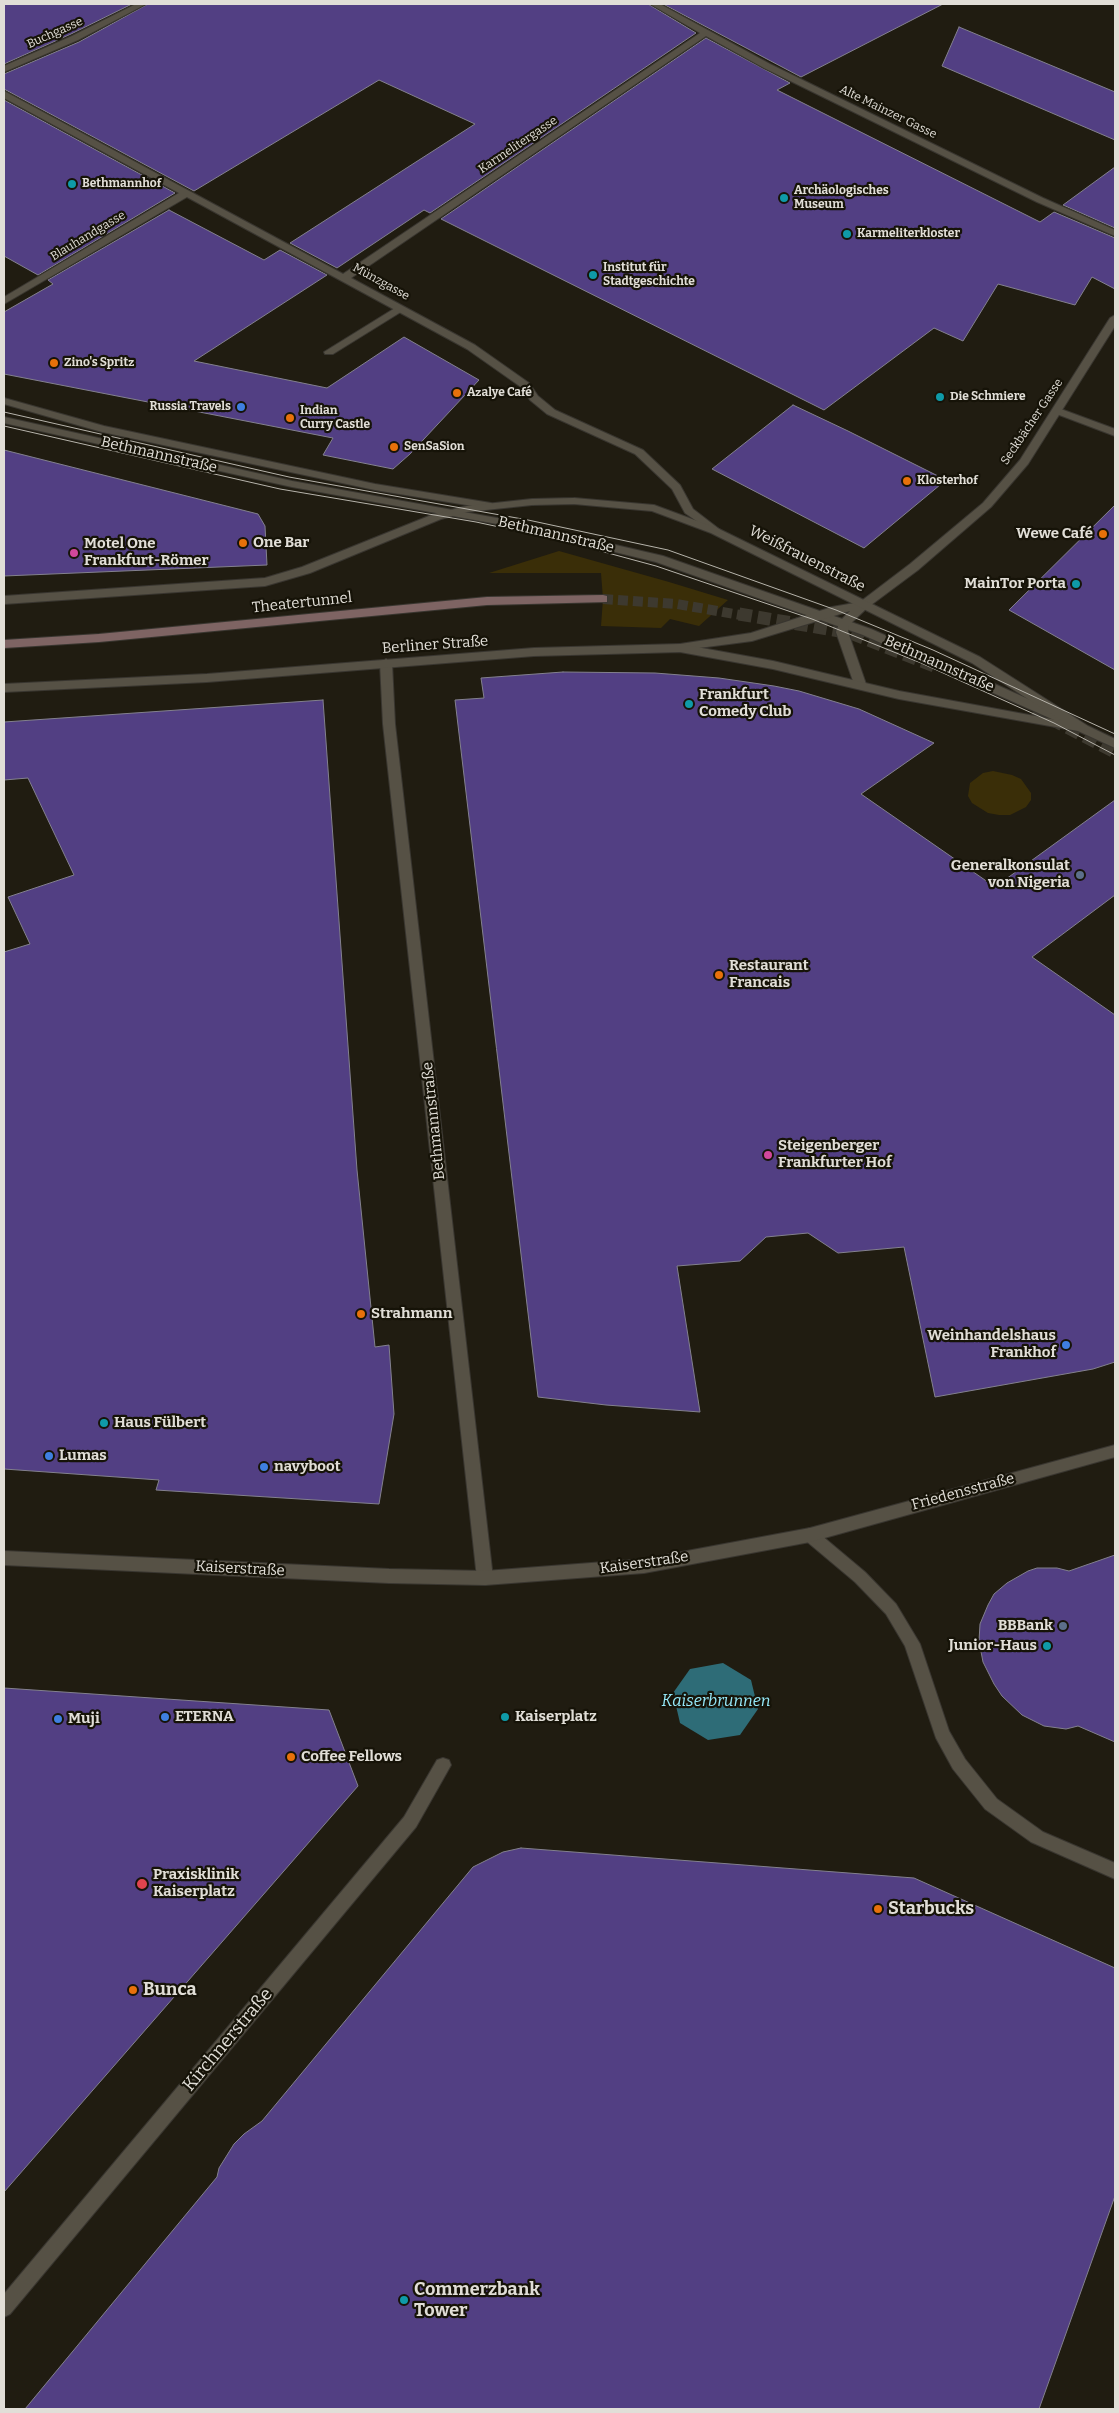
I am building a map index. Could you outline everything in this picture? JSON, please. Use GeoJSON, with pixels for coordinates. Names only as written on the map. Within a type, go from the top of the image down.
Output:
{"type":"FeatureCollection","features":[{"type":"Feature","properties":{"kind":"main road","name":"Theatertunnel"},"geometry":{"type":"LineString","coordinates":[[4,644],[99,638],[487,601],[604,599]]}},
{"type":"Feature","properties":{"kind":"street","name":"Buchgasse"},"geometry":{"type":"LineString","coordinates":[[4,69],[96,28],[142,4]]}},
{"type":"Feature","properties":{"kind":"street","name":"Alte Mainzer Gasse"},"geometry":{"type":"LineString","coordinates":[[654,4],[767,66],[884,125],[1115,233]]}},
{"type":"Feature","properties":{"kind":"street","name":"Karmelitergasse"},"geometry":{"type":"LineString","coordinates":[[345,277],[705,33]]}},
{"type":"Feature","properties":{"kind":"street","name":"Münzgasse"},"geometry":{"type":"LineString","coordinates":[[4,94],[472,347],[526,385],[534,398],[551,412],[639,452],[676,487],[690,511],[715,531]]}},
{"type":"Feature","properties":{"kind":"street","name":"Blauhandgasse"},"geometry":{"type":"LineString","coordinates":[[4,301],[186,193]]}},
{"type":"Feature","properties":{"kind":"street"},"geometry":{"type":"LineString","coordinates":[[329,352],[400,308]]}},
{"type":"Feature","properties":{"kind":"street","name":"Seckbächer Gasse"},"geometry":{"type":"LineString","coordinates":[[863,605],[914,567],[987,505],[1024,462],[1115,318]]}},
{"type":"Feature","properties":{"kind":"street","name":"Bethmannstraße"},"geometry":{"type":"LineString","coordinates":[[4,401],[102,428],[268,465],[491,506]]}},
{"type":"Feature","properties":{"kind":"street"},"geometry":{"type":"LineString","coordinates":[[1058,411],[1115,433]]}},
{"type":"Feature","properties":{"kind":"street","name":"Weißfrauenstraße"},"geometry":{"type":"LineString","coordinates":[[491,506],[532,502],[617,503],[654,508],[715,531],[976,660],[1084,728],[1115,744]]}},
{"type":"Feature","properties":{"kind":"street"},"geometry":{"type":"LineString","coordinates":[[4,600],[265,582],[306,570],[438,516],[491,506]]}},
{"type":"Feature","properties":{"kind":"street"},"geometry":{"type":"LineString","coordinates":[[860,684],[842,632],[844,624],[863,605]]}},
{"type":"Feature","properties":{"kind":"street","name":"Berliner Straße"},"geometry":{"type":"LineString","coordinates":[[4,688],[197,678],[534,652],[680,648],[752,637],[863,605]]}},
{"type":"Feature","properties":{"kind":"street","name":"Weißfrauenstraße"},"geometry":{"type":"LineString","coordinates":[[680,648],[773,665],[899,694],[1084,728]]}},
{"type":"Feature","properties":{"kind":"street","name":"Bethmannstraße"},"geometry":{"type":"LineString","coordinates":[[386,664],[389,724],[485,1578]]}},
{"type":"Feature","properties":{"kind":"street","name":"Friedensstraße"},"geometry":{"type":"LineString","coordinates":[[810,1535],[1115,1451]]}},
{"type":"Feature","properties":{"kind":"street"},"geometry":{"type":"LineString","coordinates":[[810,1535],[860,1577],[891,1609],[912,1644],[942,1733],[959,1764],[991,1804],[1037,1837],[1115,1871]]}},
{"type":"Feature","properties":{"kind":"street","name":"Kaiserstraße"},"geometry":{"type":"LineString","coordinates":[[4,1558],[389,1576],[485,1578],[644,1566],[810,1535]]}},
{"type":"Feature","properties":{"kind":"street","name":"Kirchnerstraße"},"geometry":{"type":"LineString","coordinates":[[4,2308],[410,1822],[443,1766]]}},
{"type":"Feature","properties":{"kind":"lane","name":"Bethmannstraße"},"geometry":{"type":"LineString","coordinates":[[4,420],[292,484],[508,523],[659,558],[844,624],[1084,728]]}},
{"type":"Feature","properties":{"kind":"shaded area"},"geometry":{"type":"Polygon","coordinates":[[[559,551],[728,600],[699,626],[670,619],[661,628],[601,626],[603,599],[601,573],[489,573],[559,551]]]}},
{"type":"Feature","properties":{"kind":"shaded area"},"geometry":{"type":"Polygon","coordinates":[[[993,771],[1021,779],[1031,793],[1031,800],[1026,807],[1010,815],[999,815],[988,813],[972,803],[968,796],[970,783],[983,773],[993,771]]]}},
{"type":"Feature","properties":{"kind":"water","name":"Kaiserbrunnen"},"geometry":{"type":"Polygon","coordinates":[[[723,1663],[751,1680],[758,1709],[740,1735],[708,1740],[680,1723],[673,1693],[690,1669],[723,1663]]]}},
{"type":"Feature","properties":{"kind":"building"},"geometry":{"type":"Polygon","coordinates":[[[4,4],[132,4],[4,64],[4,4]]]}},
{"type":"Feature","properties":{"kind":"building"},"geometry":{"type":"Polygon","coordinates":[[[148,4],[648,4],[696,33],[430,213],[424,210],[337,268],[290,243],[475,124],[379,80],[194,191],[4,89],[4,74],[79,42],[148,4]]]}},
{"type":"Feature","properties":{"kind":"building"},"geometry":{"type":"Polygon","coordinates":[[[663,4],[943,4],[801,77],[663,4]]]}},
{"type":"Feature","properties":{"kind":"building"},"geometry":{"type":"Polygon","coordinates":[[[959,27],[1115,92],[1115,140],[942,66],[959,27]]]}},
{"type":"Feature","properties":{"kind":"building","name":"Karmeliterkloster"},"geometry":{"type":"Polygon","coordinates":[[[706,38],[790,83],[777,90],[1040,222],[1054,212],[1115,238],[1115,289],[1092,277],[1075,305],[998,284],[963,341],[934,328],[824,410],[441,219],[706,38]]]}},
{"type":"Feature","properties":{"kind":"building","name":"Bethmannhof"},"geometry":{"type":"Polygon","coordinates":[[[4,100],[175,193],[38,275],[4,256],[4,100]]]}},
{"type":"Feature","properties":{"kind":"building"},"geometry":{"type":"Polygon","coordinates":[[[1115,167],[1115,228],[1063,205],[1115,167]]]}},
{"type":"Feature","properties":{"kind":"building"},"geometry":{"type":"Polygon","coordinates":[[[169,210],[264,260],[280,250],[327,275],[194,361],[327,388],[404,337],[479,380],[410,454],[393,469],[323,455],[333,438],[4,374],[4,312],[53,284],[48,280],[169,210]]]}},
{"type":"Feature","properties":{"kind":"building"},"geometry":{"type":"Polygon","coordinates":[[[793,405],[946,480],[864,548],[712,469],[793,405]]]}},
{"type":"Feature","properties":{"kind":"building"},"geometry":{"type":"Polygon","coordinates":[[[4,450],[258,514],[265,526],[267,565],[4,576],[4,450]]]}},
{"type":"Feature","properties":{"kind":"building","name":"MainTor Porta"},"geometry":{"type":"Polygon","coordinates":[[[1115,505],[1115,670],[1009,610],[1115,505]]]}},
{"type":"Feature","properties":{"kind":"building"},"geometry":{"type":"Polygon","coordinates":[[[563,672],[655,673],[719,678],[774,686],[799,691],[859,709],[934,743],[861,794],[995,887],[1115,800],[1115,895],[1032,957],[1115,1015],[1115,1362],[1093,1369],[935,1397],[904,1247],[838,1253],[808,1233],[766,1237],[740,1261],[677,1266],[700,1412],[606,1405],[538,1397],[455,700],[484,698],[481,678],[563,672]]]}},
{"type":"Feature","properties":{"kind":"building"},"geometry":{"type":"Polygon","coordinates":[[[323,700],[357,1170],[375,1347],[389,1345],[394,1414],[379,1504],[156,1490],[159,1480],[4,1469],[4,952],[30,944],[8,897],[74,875],[28,778],[4,780],[4,722],[323,700]]]}},
{"type":"Feature","properties":{"kind":"building","name":"Junior-Haus"},"geometry":{"type":"Polygon","coordinates":[[[1115,1555],[1115,1742],[1078,1726],[1066,1729],[1044,1726],[1022,1715],[1002,1696],[994,1684],[983,1662],[979,1641],[980,1624],[988,1605],[994,1594],[1007,1583],[1037,1568],[1057,1568],[1069,1571],[1115,1555]]]}},
{"type":"Feature","properties":{"kind":"building"},"geometry":{"type":"Polygon","coordinates":[[[4,1688],[329,1710],[358,1786],[4,2192],[4,1688]]]}},
{"type":"Feature","properties":{"kind":"building"},"geometry":{"type":"Polygon","coordinates":[[[521,1848],[914,1878],[1115,1968],[1115,2196],[1039,2409],[25,2409],[217,2177],[219,2168],[234,2144],[262,2121],[473,1867],[503,1852],[521,1848]]]}},
{"type":"Feature","properties":{"kind":"tunnel"},"geometry":{"type":"LineString","coordinates":[[603,599],[677,604],[746,616]]}},
{"type":"Feature","properties":{"kind":"tunnel"},"geometry":{"type":"LineString","coordinates":[[739,614],[851,633],[937,667]]}},
{"type":"Feature","properties":{"kind":"tunnel"},"geometry":{"type":"LineString","coordinates":[[1034,710],[1115,752]]}},
{"type":"Feature","properties":{"kind":"tram line"},"geometry":{"type":"LineString","coordinates":[[4,412],[289,477],[528,520],[668,550],[836,610],[933,650],[1115,734]]}},
{"type":"Feature","properties":{"kind":"tram line"},"geometry":{"type":"LineString","coordinates":[[4,426],[280,489],[476,522],[560,540],[656,566],[812,619],[921,663],[1054,723],[1115,755]]}},
{"type":"Feature","properties":{"kind":"place","name":"Bethmannhof"},"geometry":{"type":"Point","coordinates":[72,184]}},
{"type":"Feature","properties":{"kind":"place","name":"Archäologisches Museum"},"geometry":{"type":"Point","coordinates":[784,198]}},
{"type":"Feature","properties":{"kind":"place","name":"Karmeliterkloster"},"geometry":{"type":"Point","coordinates":[847,234]}},
{"type":"Feature","properties":{"kind":"place","name":"Institut für Stadtgeschichte"},"geometry":{"type":"Point","coordinates":[593,275]}},
{"type":"Feature","properties":{"kind":"place","name":"Zino's Spritz"},"geometry":{"type":"Point","coordinates":[54,363]}},
{"type":"Feature","properties":{"kind":"place","name":"Azalye Café"},"geometry":{"type":"Point","coordinates":[457,393]}},
{"type":"Feature","properties":{"kind":"place","name":"Die Schmiere"},"geometry":{"type":"Point","coordinates":[940,397]}},
{"type":"Feature","properties":{"kind":"place","name":"Russia Travels"},"geometry":{"type":"Point","coordinates":[241,407]}},
{"type":"Feature","properties":{"kind":"place","name":"Indian Curry Castle"},"geometry":{"type":"Point","coordinates":[290,418]}},
{"type":"Feature","properties":{"kind":"place","name":"SenSaSion"},"geometry":{"type":"Point","coordinates":[394,447]}},
{"type":"Feature","properties":{"kind":"place","name":"Klosterhof"},"geometry":{"type":"Point","coordinates":[907,481]}},
{"type":"Feature","properties":{"kind":"place","name":"Wewe Café"},"geometry":{"type":"Point","coordinates":[1103,534]}},
{"type":"Feature","properties":{"kind":"place","name":"One Bar"},"geometry":{"type":"Point","coordinates":[243,543]}},
{"type":"Feature","properties":{"kind":"place","name":"Motel One Frankfurt-Römer"},"geometry":{"type":"Point","coordinates":[74,553]}},
{"type":"Feature","properties":{"kind":"place","name":"MainTor Porta"},"geometry":{"type":"Point","coordinates":[1076,584]}},
{"type":"Feature","properties":{"kind":"place","name":"Frankfurt Comedy Club"},"geometry":{"type":"Point","coordinates":[689,704]}},
{"type":"Feature","properties":{"kind":"place","name":"Generalkonsulat von Nigeria"},"geometry":{"type":"Point","coordinates":[1080,875]}},
{"type":"Feature","properties":{"kind":"place","name":"Restaurant Francais"},"geometry":{"type":"Point","coordinates":[719,975]}},
{"type":"Feature","properties":{"kind":"place","name":"Steigenberger Frankfurter Hof"},"geometry":{"type":"Point","coordinates":[768,1155]}},
{"type":"Feature","properties":{"kind":"place","name":"Strahmann"},"geometry":{"type":"Point","coordinates":[361,1314]}},
{"type":"Feature","properties":{"kind":"place","name":"Weinhandelshaus Frankhof"},"geometry":{"type":"Point","coordinates":[1066,1345]}},
{"type":"Feature","properties":{"kind":"place","name":"Haus Fülbert"},"geometry":{"type":"Point","coordinates":[104,1423]}},
{"type":"Feature","properties":{"kind":"place","name":"Lumas"},"geometry":{"type":"Point","coordinates":[49,1456]}},
{"type":"Feature","properties":{"kind":"place","name":"navyboot"},"geometry":{"type":"Point","coordinates":[264,1467]}},
{"type":"Feature","properties":{"kind":"place","name":"BBBank"},"geometry":{"type":"Point","coordinates":[1063,1626]}},
{"type":"Feature","properties":{"kind":"place","name":"Junior-Haus"},"geometry":{"type":"Point","coordinates":[1047,1646]}},
{"type":"Feature","properties":{"kind":"place","name":"ETERNA"},"geometry":{"type":"Point","coordinates":[165,1717]}},
{"type":"Feature","properties":{"kind":"place","name":"Kaiserplatz"},"geometry":{"type":"Point","coordinates":[505,1717]}},
{"type":"Feature","properties":{"kind":"place","name":"Muji"},"geometry":{"type":"Point","coordinates":[58,1719]}},
{"type":"Feature","properties":{"kind":"place","name":"Coffee Fellows"},"geometry":{"type":"Point","coordinates":[291,1757]}},
{"type":"Feature","properties":{"kind":"place","name":"Praxisklinik Kaiserplatz"},"geometry":{"type":"Point","coordinates":[142,1884]}},
{"type":"Feature","properties":{"kind":"place","name":"Starbucks"},"geometry":{"type":"Point","coordinates":[878,1909]}},
{"type":"Feature","properties":{"kind":"place","name":"Bunca"},"geometry":{"type":"Point","coordinates":[133,1990]}},
{"type":"Feature","properties":{"kind":"place","name":"Commerzbank Tower"},"geometry":{"type":"Point","coordinates":[404,2300]}}]}
